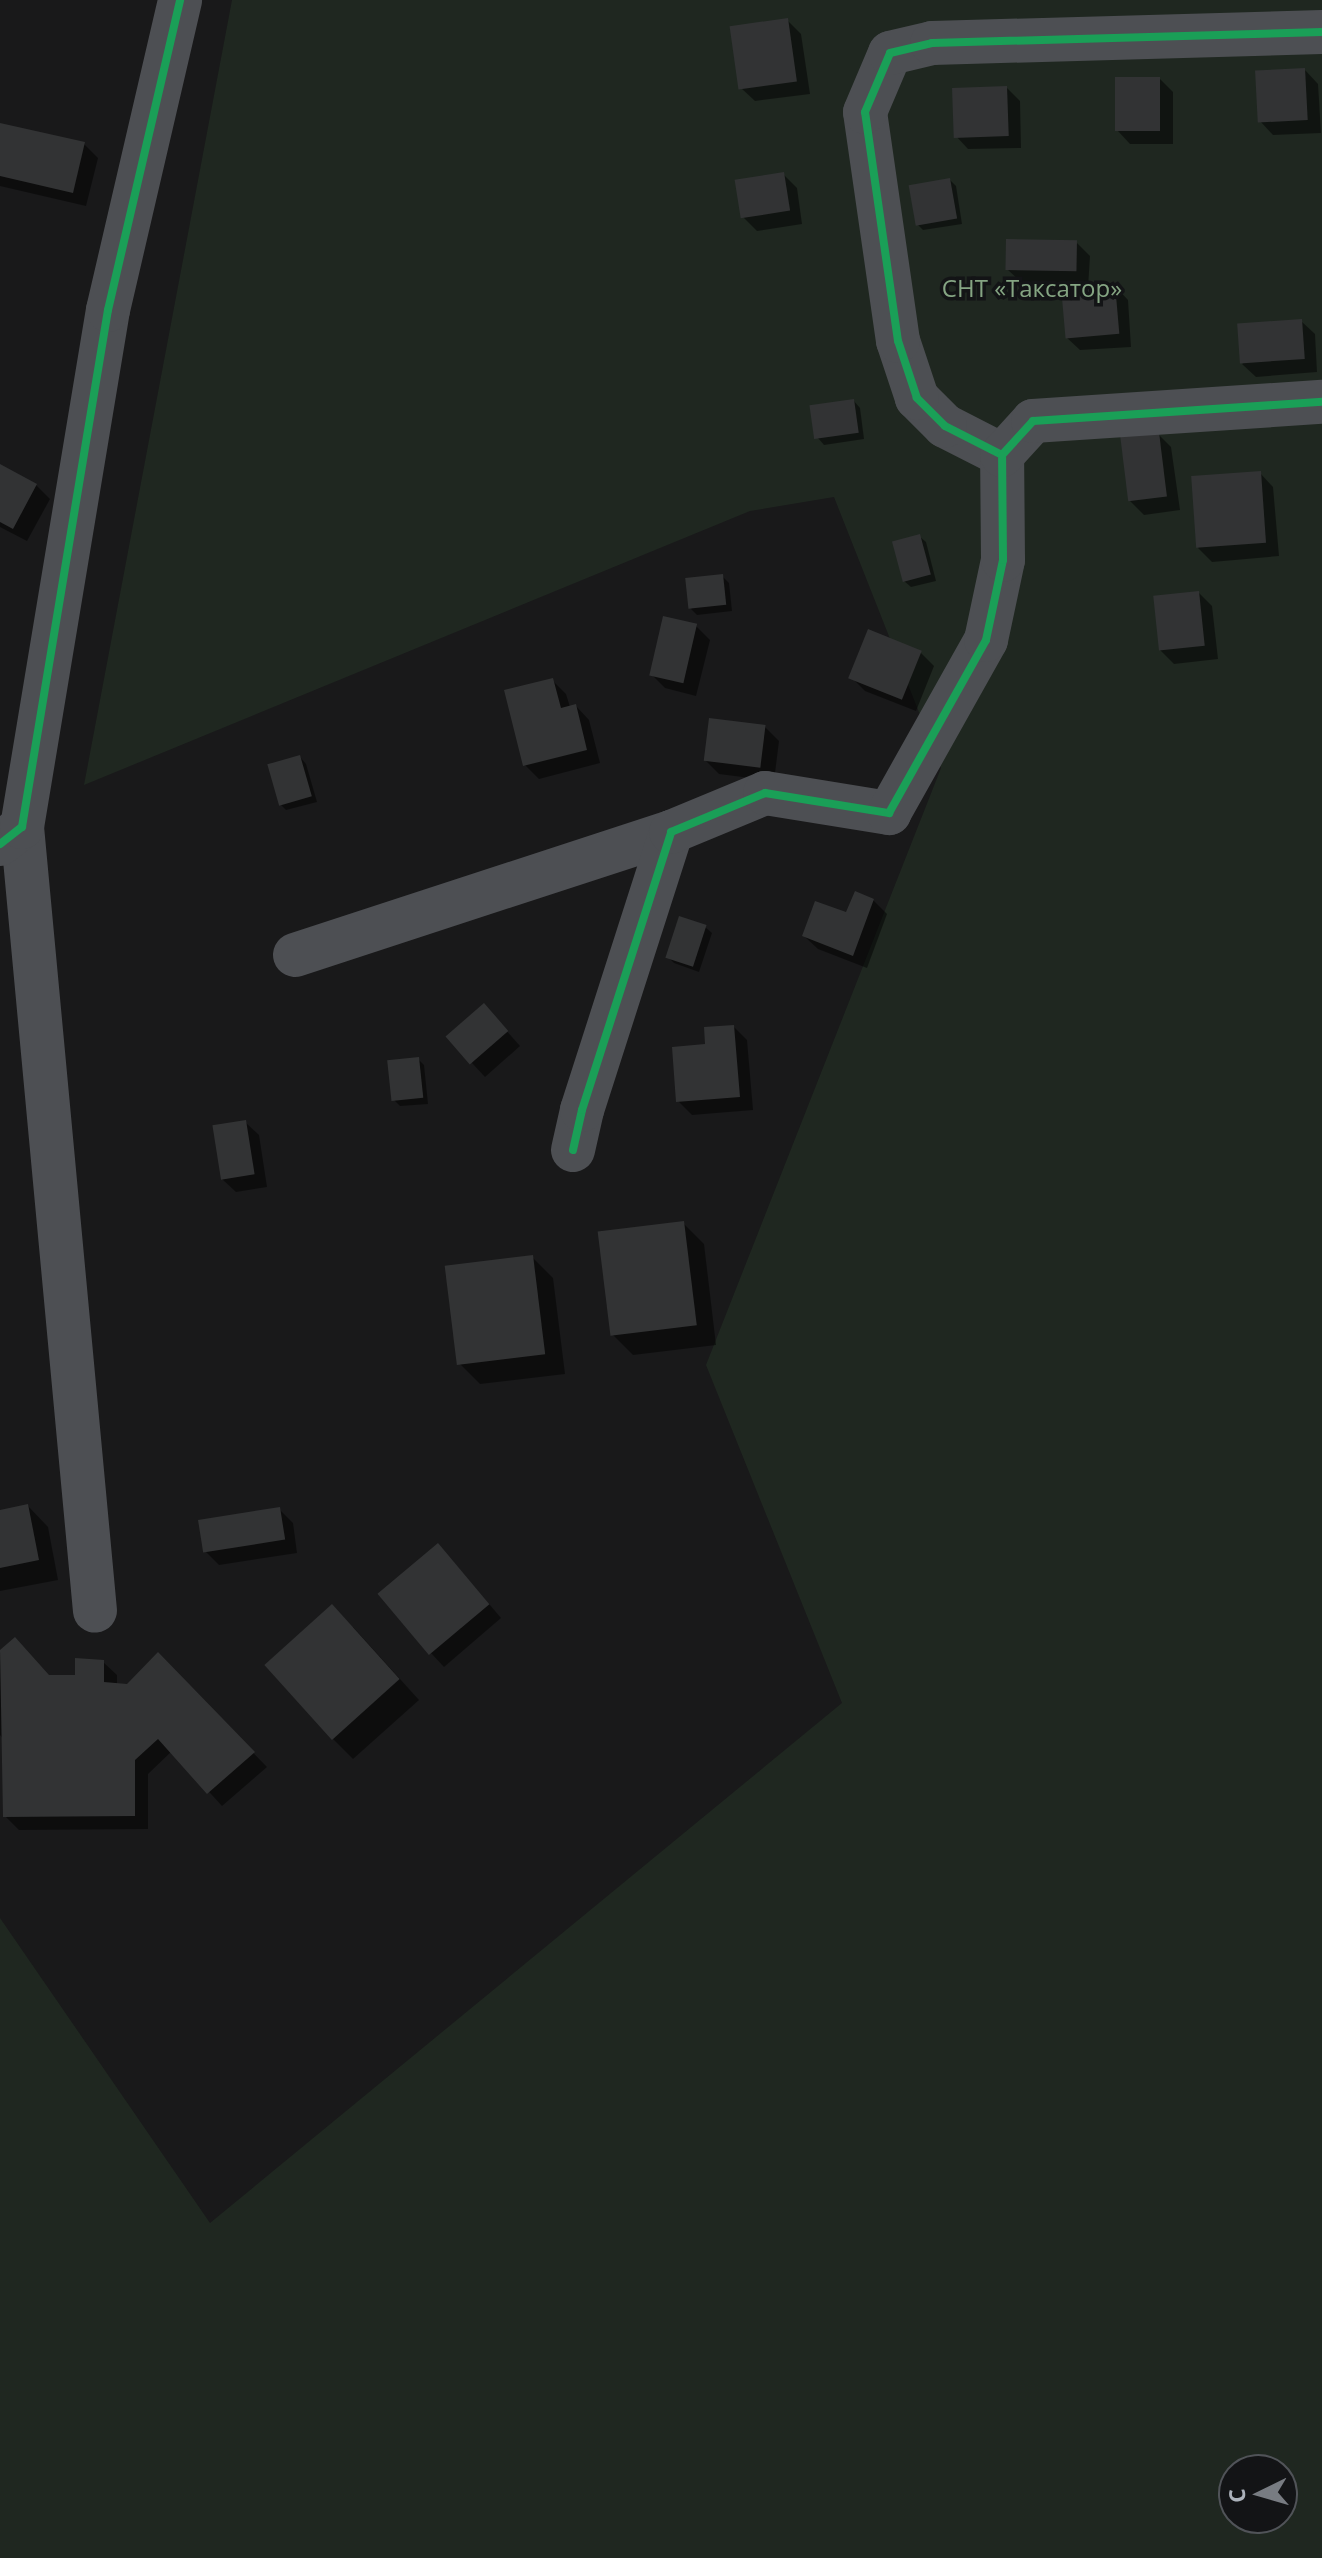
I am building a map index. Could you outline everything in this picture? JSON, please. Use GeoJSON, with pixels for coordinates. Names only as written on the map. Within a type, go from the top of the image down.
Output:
{"type":"FeatureCollection","features":[{"type":"Feature","properties":{"kind":"street"},"geometry":{"type":"LineString","coordinates":[[95,1611],[11,836],[108,310],[180,0]]}},
{"type":"Feature","properties":{"kind":"street"},"geometry":{"type":"LineString","coordinates":[[1002,455],[945,426],[917,398],[898,341],[865,112],[890,53],[932,43],[1322,32]]}},
{"type":"Feature","properties":{"kind":"street"},"geometry":{"type":"LineString","coordinates":[[295,955],[671,832],[765,793],[889,813],[986,640],[1003,560],[1002,455],[1033,421],[1322,402]]}},
{"type":"Feature","properties":{"kind":"street"},"geometry":{"type":"LineString","coordinates":[[573,1150],[582,1110],[671,832]]}},
{"type":"Feature","properties":{"kind":"green space","name":"СНТ «Таксатор»"},"geometry":{"type":"Polygon","coordinates":[[[232,0],[1322,0],[1322,2558],[0,2558],[0,1918],[210,2223],[842,1703],[706,1365],[941,768],[834,497],[750,511],[84,785],[232,0]]]}},
{"type":"Feature","properties":{"kind":"building"},"geometry":{"type":"Polygon","coordinates":[[[788,18],[797,81],[738,90],[730,26],[788,18]]]}},
{"type":"Feature","properties":{"kind":"building"},"geometry":{"type":"Polygon","coordinates":[[[1305,68],[1308,120],[1258,123],[1255,71],[1305,68]]]}},
{"type":"Feature","properties":{"kind":"building"},"geometry":{"type":"Polygon","coordinates":[[[1115,77],[1160,77],[1160,131],[1115,131],[1115,77]]]}},
{"type":"Feature","properties":{"kind":"building"},"geometry":{"type":"Polygon","coordinates":[[[1007,86],[1009,136],[954,138],[952,88],[1007,86]]]}},
{"type":"Feature","properties":{"kind":"building"},"geometry":{"type":"Polygon","coordinates":[[[0,123],[85,142],[73,193],[0,176],[0,123]]]}},
{"type":"Feature","properties":{"kind":"building"},"geometry":{"type":"Polygon","coordinates":[[[784,172],[790,211],[741,218],[735,180],[784,172]]]}},
{"type":"Feature","properties":{"kind":"building"},"geometry":{"type":"Polygon","coordinates":[[[950,178],[957,218],[916,226],[909,185],[950,178]]]}},
{"type":"Feature","properties":{"kind":"building"},"geometry":{"type":"Polygon","coordinates":[[[1006,239],[1077,240],[1076,271],[1005,270],[1006,239]]]}},
{"type":"Feature","properties":{"kind":"building"},"geometry":{"type":"Polygon","coordinates":[[[1115,284],[1119,334],[1066,339],[1061,289],[1115,284]]]}},
{"type":"Feature","properties":{"kind":"building"},"geometry":{"type":"Polygon","coordinates":[[[1302,319],[1305,359],[1240,363],[1237,324],[1302,319]]]}},
{"type":"Feature","properties":{"kind":"building"},"geometry":{"type":"Polygon","coordinates":[[[854,399],[859,433],[814,439],[809,405],[854,399]]]}},
{"type":"Feature","properties":{"kind":"building"},"geometry":{"type":"Polygon","coordinates":[[[1159,432],[1167,497],[1128,501],[1120,437],[1159,432]]]}},
{"type":"Feature","properties":{"kind":"building"},"geometry":{"type":"Polygon","coordinates":[[[0,464],[37,484],[13,529],[0,522],[0,464]]]}},
{"type":"Feature","properties":{"kind":"building"},"geometry":{"type":"Polygon","coordinates":[[[1261,471],[1266,543],[1196,548],[1191,476],[1261,471]]]}},
{"type":"Feature","properties":{"kind":"building"},"geometry":{"type":"Polygon","coordinates":[[[920,534],[931,575],[903,582],[892,542],[920,534]]]}},
{"type":"Feature","properties":{"kind":"building"},"geometry":{"type":"Polygon","coordinates":[[[723,574],[726,605],[688,609],[685,578],[723,574]]]}},
{"type":"Feature","properties":{"kind":"building"},"geometry":{"type":"Polygon","coordinates":[[[1199,591],[1205,646],[1159,651],[1153,596],[1199,591]]]}},
{"type":"Feature","properties":{"kind":"building"},"geometry":{"type":"Polygon","coordinates":[[[663,616],[697,624],[683,683],[649,675],[663,616]]]}},
{"type":"Feature","properties":{"kind":"building"},"geometry":{"type":"Polygon","coordinates":[[[868,629],[922,651],[902,700],[848,678],[868,629]]]}},
{"type":"Feature","properties":{"kind":"building"},"geometry":{"type":"Polygon","coordinates":[[[553,678],[561,708],[576,704],[587,750],[523,766],[504,690],[553,678]]]}},
{"type":"Feature","properties":{"kind":"building"},"geometry":{"type":"Polygon","coordinates":[[[709,718],[766,725],[760,768],[704,761],[709,718]]]}},
{"type":"Feature","properties":{"kind":"building"},"geometry":{"type":"Polygon","coordinates":[[[300,755],[312,796],[279,806],[267,764],[300,755]]]}},
{"type":"Feature","properties":{"kind":"building"},"geometry":{"type":"Polygon","coordinates":[[[855,891],[874,899],[853,956],[802,936],[815,901],[846,912],[855,891]]]}},
{"type":"Feature","properties":{"kind":"building"},"geometry":{"type":"Polygon","coordinates":[[[679,916],[707,925],[693,967],[665,958],[679,916]]]}},
{"type":"Feature","properties":{"kind":"building"},"geometry":{"type":"Polygon","coordinates":[[[484,1003],[508,1031],[470,1064],[446,1036],[484,1003]]]}},
{"type":"Feature","properties":{"kind":"building"},"geometry":{"type":"Polygon","coordinates":[[[734,1025],[740,1097],[676,1102],[672,1047],[705,1044],[704,1027],[734,1025]]]}},
{"type":"Feature","properties":{"kind":"building"},"geometry":{"type":"Polygon","coordinates":[[[419,1057],[423,1098],[391,1101],[387,1060],[419,1057]]]}},
{"type":"Feature","properties":{"kind":"building"},"geometry":{"type":"Polygon","coordinates":[[[246,1120],[255,1174],[221,1180],[212,1125],[246,1120]]]}},
{"type":"Feature","properties":{"kind":"building"},"geometry":{"type":"Polygon","coordinates":[[[684,1221],[697,1325],[610,1336],[598,1232],[684,1221]]]}},
{"type":"Feature","properties":{"kind":"building"},"geometry":{"type":"Polygon","coordinates":[[[533,1255],[545,1354],[457,1365],[445,1266],[533,1255]]]}},
{"type":"Feature","properties":{"kind":"building"},"geometry":{"type":"Polygon","coordinates":[[[28,1504],[39,1560],[0,1568],[0,1510],[28,1504]]]}},
{"type":"Feature","properties":{"kind":"building"},"geometry":{"type":"Polygon","coordinates":[[[280,1507],[285,1540],[203,1553],[198,1520],[280,1507]]]}},
{"type":"Feature","properties":{"kind":"building"},"geometry":{"type":"Polygon","coordinates":[[[438,1543],[489,1604],[429,1655],[377,1594],[438,1543]]]}},
{"type":"Feature","properties":{"kind":"building"},"geometry":{"type":"Polygon","coordinates":[[[332,1604],[400,1679],[332,1740],[264,1665],[332,1604]]]}},
{"type":"Feature","properties":{"kind":"building"},"geometry":{"type":"Polygon","coordinates":[[[15,1637],[49,1675],[75,1675],[75,1658],[104,1660],[104,1682],[127,1684],[158,1652],[255,1752],[207,1794],[158,1739],[135,1760],[135,1816],[3,1817],[0,1650],[15,1637]]]}},
{"type":"Feature","properties":{"kind":"cycle path"},"geometry":{"type":"LineString","coordinates":[[0,844],[22,827],[108,310],[180,0]]}},
{"type":"Feature","properties":{"kind":"cycle path"},"geometry":{"type":"LineString","coordinates":[[1002,455],[945,426],[917,398],[898,341],[865,112],[890,53],[932,43],[1322,32]]}},
{"type":"Feature","properties":{"kind":"cycle path"},"geometry":{"type":"LineString","coordinates":[[573,1150],[582,1110],[671,832],[765,793],[889,813],[986,640],[1003,560],[1002,455],[1033,421],[1322,402]]}}]}
